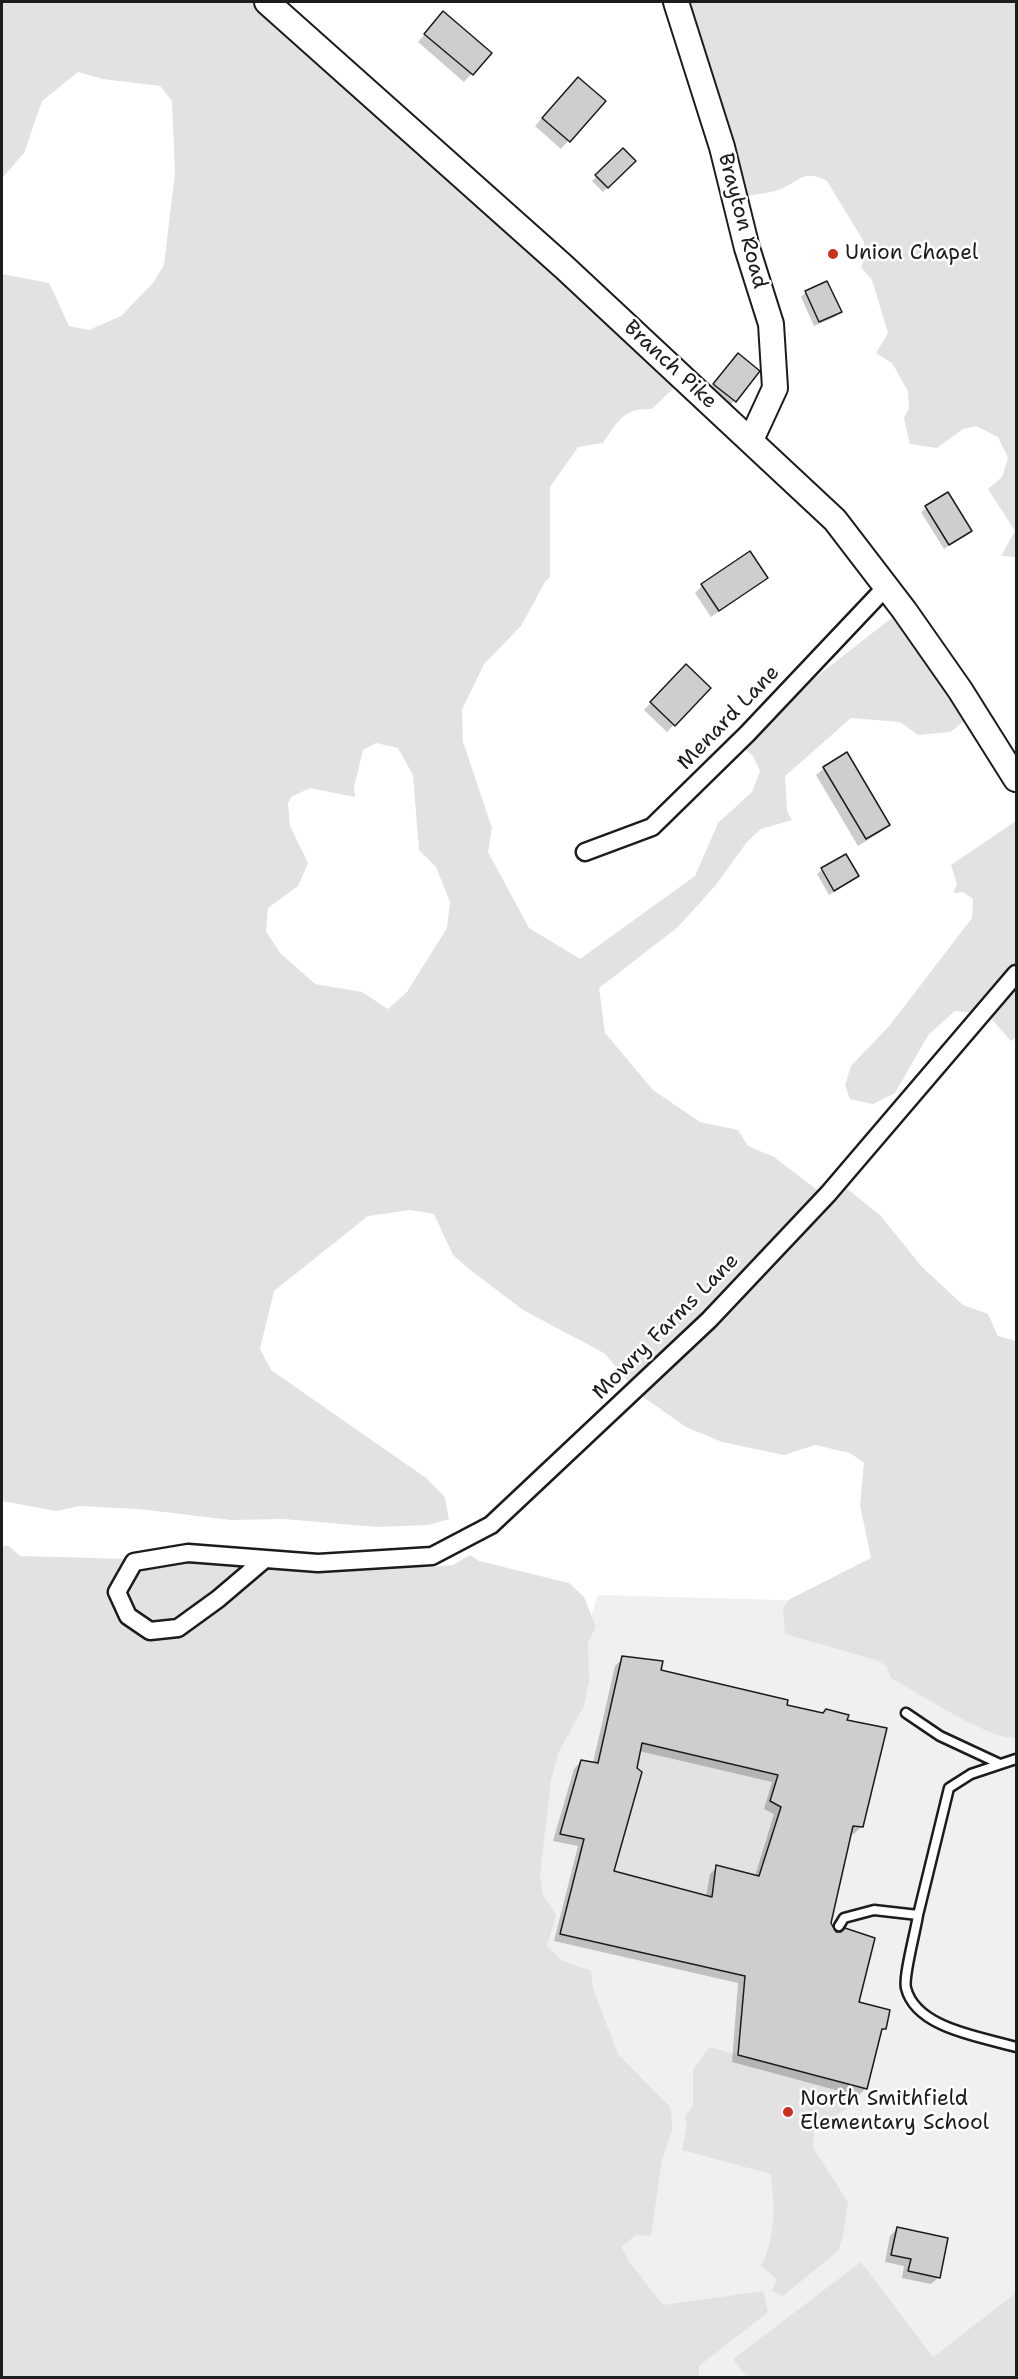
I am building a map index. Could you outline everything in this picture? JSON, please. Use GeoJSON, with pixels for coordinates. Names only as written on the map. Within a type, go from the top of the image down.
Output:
{"type":"FeatureCollection","features":[{"type":"Feature","properties":{"kind":"main road","name":"Branch Pike"},"geometry":{"type":"LineString","coordinates":[[267,2],[564,267],[835,520],[960,690],[1017,778]]}},
{"type":"Feature","properties":{"kind":"main road","name":"Brayton Road"},"geometry":{"type":"LineString","coordinates":[[676,2],[722,147],[747,248],[771,324],[775,387],[751,440]]}},
{"type":"Feature","properties":{"kind":"street","name":"Menard Lane"},"geometry":{"type":"LineString","coordinates":[[585,852],[652,827],[747,734],[886,587]]}},
{"type":"Feature","properties":{"kind":"street","name":"Mowry Farms Lane"},"geometry":{"type":"LineString","coordinates":[[265,1559],[218,1599],[178,1628],[150,1630],[128,1616],[117,1592],[134,1562],[188,1553],[318,1563],[432,1556],[491,1525],[709,1320],[828,1194],[1017,974]]}},
{"type":"Feature","properties":{"kind":"lane"},"geometry":{"type":"LineString","coordinates":[[906,1713],[940,1736],[1000,1764]]}},
{"type":"Feature","properties":{"kind":"lane"},"geometry":{"type":"LineString","coordinates":[[1017,1759],[971,1774],[950,1788],[918,1915],[906,1988],[916,2007],[937,2025],[1017,2047]]}},
{"type":"Feature","properties":{"kind":"lane"},"geometry":{"type":"LineString","coordinates":[[839,1926],[844,1918],[874,1910],[918,1915]]}},
{"type":"Feature","properties":{"kind":"shaded area"},"geometry":{"type":"Polygon","coordinates":[[[2,2],[266,2],[683,379],[652,409],[634,411],[622,417],[603,443],[578,447],[550,487],[550,577],[521,626],[484,664],[462,710],[463,742],[492,828],[488,852],[529,928],[580,959],[695,876],[718,823],[752,792],[760,771],[753,756],[738,744],[797,692],[903,609],[974,714],[950,732],[918,735],[900,722],[851,718],[785,776],[787,811],[792,820],[761,829],[747,842],[715,886],[678,927],[599,988],[605,1033],[653,1090],[700,1122],[738,1130],[748,1146],[774,1157],[816,1189],[846,1188],[880,1215],[922,1267],[963,1305],[988,1314],[998,1336],[1016,1341],[1016,1737],[1006,1737],[991,1732],[954,1715],[891,1678],[887,1666],[876,1660],[785,1634],[783,1608],[790,1599],[871,1558],[860,1505],[864,1463],[850,1453],[815,1445],[784,1455],[722,1442],[686,1427],[639,1394],[604,1353],[523,1310],[469,1269],[453,1255],[434,1214],[410,1210],[368,1216],[274,1291],[260,1349],[271,1370],[426,1478],[445,1497],[449,1519],[429,1525],[377,1527],[284,1519],[231,1520],[139,1509],[80,1506],[56,1511],[2,1501],[2,274],[49,283],[69,326],[89,330],[121,316],[153,283],[164,265],[175,173],[172,101],[160,86],[103,79],[78,72],[42,101],[24,153],[2,178],[2,2]],[[376,743],[363,750],[354,787],[355,797],[310,788],[291,797],[288,803],[290,826],[308,863],[298,886],[268,908],[266,931],[280,953],[315,984],[362,992],[388,1009],[407,992],[447,928],[450,902],[436,867],[419,850],[413,775],[398,748],[376,743]]]}},
{"type":"Feature","properties":{"kind":"shaded area"},"geometry":{"type":"Polygon","coordinates":[[[677,2],[1016,2],[1016,557],[1001,556],[1015,531],[988,489],[1002,477],[1008,458],[998,437],[976,426],[963,429],[937,448],[910,444],[904,418],[909,408],[908,391],[892,363],[876,353],[888,333],[872,280],[861,267],[865,258],[864,242],[827,181],[818,177],[805,176],[775,191],[738,197],[677,2]]]}},
{"type":"Feature","properties":{"kind":"shaded area"},"geometry":{"type":"Polygon","coordinates":[[[1016,821],[1016,1037],[1011,1041],[987,1014],[955,1011],[929,1034],[895,1093],[873,1104],[850,1099],[845,1085],[851,1066],[890,1025],[972,918],[973,899],[963,892],[953,893],[957,884],[951,865],[1016,821]]]}},
{"type":"Feature","properties":{"kind":"shaded area"},"geometry":{"type":"Polygon","coordinates":[[[2,1546],[9,1546],[20,1556],[428,1567],[453,1565],[470,1555],[479,1561],[569,1583],[584,1597],[596,1627],[588,1642],[589,1681],[584,1706],[558,1753],[551,1780],[540,1875],[543,1895],[556,1915],[547,1946],[563,1961],[591,1971],[593,1989],[618,2054],[671,2108],[672,2130],[662,2160],[651,2236],[636,2235],[621,2247],[630,2263],[663,2305],[763,2291],[768,2312],[699,2366],[699,2377],[2,2378],[2,1546]]]}},
{"type":"Feature","properties":{"kind":"shaded area","name":"North Smithfield Elementary School"},"geometry":{"type":"Polygon","coordinates":[[[598,1595],[1000,1606],[1016,1612],[1016,2377],[634,2377],[506,1884],[598,1595]]]}},
{"type":"Feature","properties":{"kind":"shaded area"},"geometry":{"type":"Polygon","coordinates":[[[642,1743],[769,1773],[788,1746],[770,1801],[781,1807],[759,1876],[717,1865],[712,1897],[578,1862],[582,1838],[621,1846],[642,1772],[637,1768],[642,1743]]]}},
{"type":"Feature","properties":{"kind":"shaded area"},"geometry":{"type":"Polygon","coordinates":[[[709,2047],[853,2085],[849,2089],[846,2109],[814,2130],[813,2148],[848,2202],[843,2237],[838,2251],[783,2296],[772,2291],[777,2279],[761,2266],[772,2232],[771,2174],[682,2150],[687,2125],[685,2117],[693,2105],[693,2070],[709,2047]]]}},
{"type":"Feature","properties":{"kind":"shaded area"},"geometry":{"type":"Polygon","coordinates":[[[861,2262],[933,2357],[1016,2293],[1016,2377],[747,2377],[733,2359],[861,2262]]]}},
{"type":"Feature","properties":{"kind":"building"},"geometry":{"type":"Polygon","coordinates":[[[443,11],[492,53],[473,75],[424,34],[443,11]]]}},
{"type":"Feature","properties":{"kind":"building"},"geometry":{"type":"Polygon","coordinates":[[[578,77],[606,101],[570,142],[542,118],[578,77]]]}},
{"type":"Feature","properties":{"kind":"building"},"geometry":{"type":"Polygon","coordinates":[[[623,148],[636,161],[608,188],[595,175],[623,148]]]}},
{"type":"Feature","properties":{"kind":"building"},"geometry":{"type":"Polygon","coordinates":[[[827,281],[842,312],[819,322],[805,291],[827,281]]]}},
{"type":"Feature","properties":{"kind":"building"},"geometry":{"type":"Polygon","coordinates":[[[738,353],[760,371],[736,402],[713,384],[738,353]]]}},
{"type":"Feature","properties":{"kind":"building"},"geometry":{"type":"Polygon","coordinates":[[[948,492],[972,531],[949,545],[925,506],[948,492]]]}},
{"type":"Feature","properties":{"kind":"building"},"geometry":{"type":"Polygon","coordinates":[[[750,551],[768,578],[719,611],[701,584],[750,551]]]}},
{"type":"Feature","properties":{"kind":"building"},"geometry":{"type":"Polygon","coordinates":[[[686,664],[711,688],[675,726],[650,702],[686,664]]]}},
{"type":"Feature","properties":{"kind":"building"},"geometry":{"type":"Polygon","coordinates":[[[847,752],[890,825],[866,839],[823,767],[847,752]]]}},
{"type":"Feature","properties":{"kind":"building"},"geometry":{"type":"Polygon","coordinates":[[[846,854],[859,876],[834,891],[821,868],[846,854]]]}},
{"type":"Feature","properties":{"kind":"building"},"geometry":{"type":"Polygon","coordinates":[[[622,1656],[663,1661],[661,1670],[788,1700],[787,1705],[823,1713],[826,1709],[849,1715],[847,1720],[887,1728],[863,1827],[853,1826],[831,1923],[836,1932],[841,1932],[845,1928],[875,1938],[859,2002],[890,2010],[886,2029],[882,2029],[867,2089],[738,2055],[745,1976],[560,1934],[584,1839],[560,1834],[581,1760],[598,1763],[622,1656]],[[642,1743],[637,1768],[642,1772],[614,1871],[712,1897],[716,1865],[759,1876],[781,1807],[770,1801],[778,1775],[642,1743]]]}},
{"type":"Feature","properties":{"kind":"building"},"geometry":{"type":"Polygon","coordinates":[[[897,2227],[948,2238],[940,2278],[908,2271],[911,2259],[891,2255],[897,2227]]]}},
{"type":"Feature","properties":{"kind":"place","name":"Union Chapel"},"geometry":{"type":"Point","coordinates":[833,254]}},
{"type":"Feature","properties":{"kind":"place","name":"North Smithfield Elementary School"},"geometry":{"type":"Point","coordinates":[788,2112]}}]}
